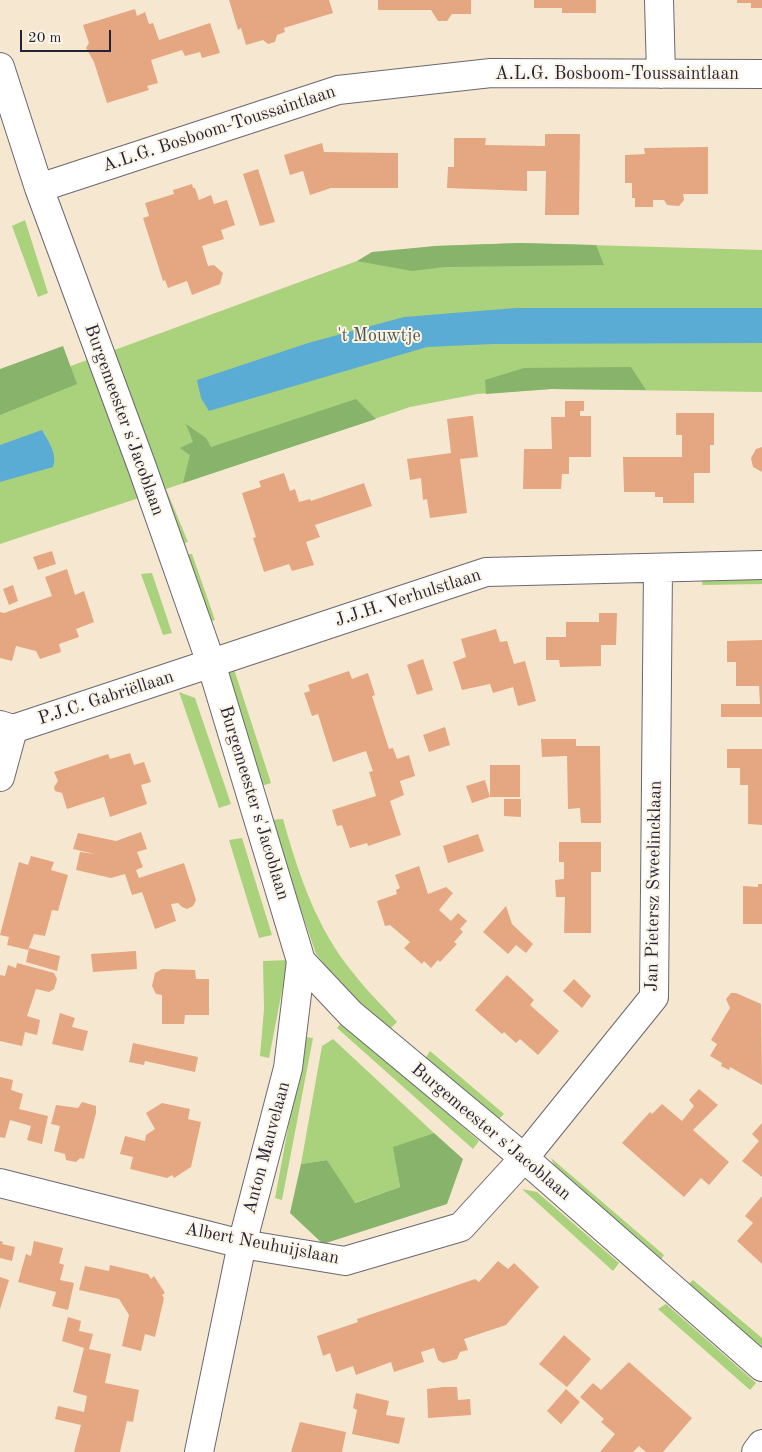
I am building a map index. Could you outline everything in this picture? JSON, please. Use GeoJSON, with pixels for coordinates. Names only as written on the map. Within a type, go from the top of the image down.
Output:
{"type":"FeatureCollection","features":[{"type":"Feature","properties":{"kind":"street"},"geometry":{"type":"LineString","coordinates":[[659,0],[662,74]]}},
{"type":"Feature","properties":{"kind":"street","name":"Burgemeester s'Jacoblaan"},"geometry":{"type":"LineString","coordinates":[[0,67],[39,188],[142,466],[211,663],[301,960],[350,1014],[524,1158],[762,1367]]}},
{"type":"Feature","properties":{"kind":"street","name":"A.L.G. Bosboom-Toussaintlaan"},"geometry":{"type":"LineString","coordinates":[[39,188],[338,90],[491,73],[762,74]]}},
{"type":"Feature","properties":{"kind":"street","name":"J.J.H. Verhulstlaan"},"geometry":{"type":"LineString","coordinates":[[211,663],[486,572],[762,565]]}},
{"type":"Feature","properties":{"kind":"street","name":"Jan Pietersz Sweelincklaan"},"geometry":{"type":"LineString","coordinates":[[524,1158],[654,998],[658,568]]}},
{"type":"Feature","properties":{"kind":"street","name":"P.J.C. Gabriëllaan"},"geometry":{"type":"LineString","coordinates":[[6,727],[211,663]]}},
{"type":"Feature","properties":{"kind":"street"},"geometry":{"type":"LineString","coordinates":[[0,777],[6,727]]}},
{"type":"Feature","properties":{"kind":"street","name":"Anton Mauvelaan"},"geometry":{"type":"LineString","coordinates":[[199,1452],[242,1244],[288,1068],[301,960]]}},
{"type":"Feature","properties":{"kind":"street","name":"Albert Neuhuijslaan"},"geometry":{"type":"LineString","coordinates":[[0,1184],[242,1244],[346,1261],[461,1227],[524,1158]]}},
{"type":"Feature","properties":{"kind":"street"},"geometry":{"type":"LineString","coordinates":[[756,1452],[762,1444]]}},
{"type":"Feature","properties":{"kind":"green space"},"geometry":{"type":"Polygon","coordinates":[[[25,220],[48,293],[38,297],[12,226],[25,220]]]}},
{"type":"Feature","properties":{"kind":"green space","name":"'t Mouwtje"},"geometry":{"type":"Polygon","coordinates":[[[520,243],[762,250],[762,392],[551,389],[477,394],[410,407],[166,489],[188,542],[178,545],[157,492],[0,544],[0,392],[357,261],[435,246],[520,243]]]}},
{"type":"Feature","properties":{"kind":"green space"},"geometry":{"type":"Polygon","coordinates":[[[520,243],[596,245],[604,265],[445,267],[412,271],[357,261],[372,252],[435,246],[520,243]]]}},
{"type":"Feature","properties":{"kind":"green space"},"geometry":{"type":"Polygon","coordinates":[[[63,346],[77,384],[0,415],[0,369],[63,346]]]}},
{"type":"Feature","properties":{"kind":"green space"},"geometry":{"type":"Polygon","coordinates":[[[631,367],[646,390],[551,389],[486,394],[485,380],[524,368],[631,367]]]}},
{"type":"Feature","properties":{"kind":"green space"},"geometry":{"type":"Polygon","coordinates":[[[356,399],[376,419],[183,483],[190,455],[180,448],[193,442],[186,424],[206,438],[211,447],[356,399]]]}},
{"type":"Feature","properties":{"kind":"green space"},"geometry":{"type":"Polygon","coordinates":[[[192,554],[215,620],[205,623],[180,555],[192,554]]]}},
{"type":"Feature","properties":{"kind":"green space"},"geometry":{"type":"Polygon","coordinates":[[[152,573],[172,633],[163,635],[141,574],[152,573]]]}},
{"type":"Feature","properties":{"kind":"green space"},"geometry":{"type":"Polygon","coordinates":[[[703,576],[762,576],[762,584],[702,585],[703,576]]]}},
{"type":"Feature","properties":{"kind":"green space"},"geometry":{"type":"Polygon","coordinates":[[[233,666],[271,783],[261,786],[226,681],[233,666]]]}},
{"type":"Feature","properties":{"kind":"green space"},"geometry":{"type":"Polygon","coordinates":[[[179,692],[195,698],[231,804],[219,808],[179,692]]]}},
{"type":"Feature","properties":{"kind":"green space"},"geometry":{"type":"Polygon","coordinates":[[[283,819],[302,880],[319,920],[341,957],[364,986],[397,1022],[388,1031],[341,985],[316,954],[270,820],[283,819]]]}},
{"type":"Feature","properties":{"kind":"green space"},"geometry":{"type":"Polygon","coordinates":[[[242,838],[272,935],[259,938],[229,840],[242,838]]]}},
{"type":"Feature","properties":{"kind":"green space"},"geometry":{"type":"Polygon","coordinates":[[[288,960],[269,1058],[260,1056],[264,1009],[263,961],[288,960]]]}},
{"type":"Feature","properties":{"kind":"green space"},"geometry":{"type":"Polygon","coordinates":[[[342,1022],[479,1141],[473,1149],[337,1028],[342,1022]]]}},
{"type":"Feature","properties":{"kind":"green space"},"geometry":{"type":"Polygon","coordinates":[[[305,1037],[313,1038],[282,1200],[275,1198],[305,1037]]]}},
{"type":"Feature","properties":{"kind":"green space"},"geometry":{"type":"Polygon","coordinates":[[[333,1039],[434,1133],[394,1147],[400,1187],[354,1203],[327,1160],[301,1164],[322,1046],[333,1039]]]}},
{"type":"Feature","properties":{"kind":"green space"},"geometry":{"type":"Polygon","coordinates":[[[430,1051],[504,1114],[497,1121],[425,1059],[430,1051]]]}},
{"type":"Feature","properties":{"kind":"green space"},"geometry":{"type":"Polygon","coordinates":[[[434,1133],[463,1159],[447,1204],[323,1244],[290,1213],[301,1164],[327,1160],[355,1203],[400,1187],[393,1147],[434,1133]]]}},
{"type":"Feature","properties":{"kind":"green space"},"geometry":{"type":"Polygon","coordinates":[[[551,1158],[664,1255],[658,1264],[557,1172],[551,1158]]]}},
{"type":"Feature","properties":{"kind":"green space"},"geometry":{"type":"Polygon","coordinates":[[[522,1189],[537,1192],[619,1263],[613,1271],[522,1189]]]}},
{"type":"Feature","properties":{"kind":"green space"},"geometry":{"type":"Polygon","coordinates":[[[693,1280],[762,1338],[762,1354],[686,1286],[693,1280]]]}},
{"type":"Feature","properties":{"kind":"green space"},"geometry":{"type":"Polygon","coordinates":[[[666,1304],[756,1383],[750,1390],[658,1309],[666,1304]]]}},
{"type":"Feature","properties":{"kind":"water"},"geometry":{"type":"Polygon","coordinates":[[[516,308],[762,308],[762,343],[493,344],[427,347],[209,411],[201,398],[197,380],[308,343],[404,317],[516,308]]]}},
{"type":"Feature","properties":{"kind":"water"},"geometry":{"type":"Polygon","coordinates":[[[42,430],[53,452],[53,467],[0,482],[0,445],[42,430]]]}},
{"type":"Feature","properties":{"kind":"building"},"geometry":{"type":"Polygon","coordinates":[[[229,0],[329,0],[333,13],[284,28],[285,32],[277,35],[275,42],[268,44],[263,40],[246,45],[241,28],[238,30],[229,0]]]}},
{"type":"Feature","properties":{"kind":"building"},"geometry":{"type":"Polygon","coordinates":[[[378,0],[471,0],[471,14],[452,14],[447,21],[438,21],[431,10],[378,10],[378,0]]]}},
{"type":"Feature","properties":{"kind":"building"},"geometry":{"type":"Polygon","coordinates":[[[534,0],[596,0],[596,13],[562,13],[562,8],[534,8],[534,0]]]}},
{"type":"Feature","properties":{"kind":"building"},"geometry":{"type":"Polygon","coordinates":[[[737,0],[762,0],[762,8],[751,8],[751,3],[737,3],[737,0]]]}},
{"type":"Feature","properties":{"kind":"building"},"geometry":{"type":"Polygon","coordinates":[[[135,9],[137,16],[145,12],[149,24],[153,23],[159,40],[210,23],[220,53],[202,58],[200,52],[185,56],[182,50],[151,60],[158,83],[147,86],[149,90],[107,103],[94,62],[86,48],[89,43],[83,25],[135,9]]]}},
{"type":"Feature","properties":{"kind":"building"},"geometry":{"type":"Polygon","coordinates":[[[545,134],[580,134],[579,215],[545,215],[546,171],[527,171],[527,191],[447,188],[448,167],[454,167],[454,138],[486,138],[485,145],[545,146],[545,134]]]}},
{"type":"Feature","properties":{"kind":"building"},"geometry":{"type":"Polygon","coordinates":[[[322,143],[324,152],[398,153],[398,188],[331,188],[310,195],[303,171],[290,175],[284,155],[322,143]]]}},
{"type":"Feature","properties":{"kind":"building"},"geometry":{"type":"Polygon","coordinates":[[[708,147],[708,194],[683,194],[684,200],[679,206],[667,205],[664,200],[653,200],[653,207],[635,207],[635,198],[632,198],[632,183],[625,183],[625,155],[645,154],[644,148],[708,147]]]}},
{"type":"Feature","properties":{"kind":"building"},"geometry":{"type":"Polygon","coordinates":[[[258,169],[275,222],[260,226],[243,174],[258,169]]]}},
{"type":"Feature","properties":{"kind":"building"},"geometry":{"type":"Polygon","coordinates":[[[192,184],[199,200],[211,195],[214,204],[227,200],[235,225],[221,230],[224,239],[202,246],[208,266],[214,265],[223,273],[220,284],[192,295],[187,281],[168,288],[165,280],[163,281],[143,218],[149,216],[145,203],[174,194],[173,190],[192,184]]]}},
{"type":"Feature","properties":{"kind":"building"},"geometry":{"type":"Polygon","coordinates":[[[565,401],[584,401],[584,411],[580,411],[580,416],[591,416],[591,457],[569,457],[569,474],[562,474],[561,489],[523,489],[524,449],[552,449],[551,417],[565,417],[565,401]]]}},
{"type":"Feature","properties":{"kind":"building"},"geometry":{"type":"Polygon","coordinates":[[[676,413],[714,413],[714,445],[710,445],[710,473],[694,473],[694,503],[663,503],[663,497],[655,497],[655,492],[624,492],[623,457],[682,457],[682,435],[676,435],[676,413]]]}},
{"type":"Feature","properties":{"kind":"building"},"geometry":{"type":"Polygon","coordinates":[[[473,416],[478,457],[460,459],[467,513],[430,518],[427,499],[423,500],[421,478],[410,480],[407,459],[451,453],[447,419],[473,416]]]}},
{"type":"Feature","properties":{"kind":"building"},"geometry":{"type":"Polygon","coordinates":[[[762,447],[762,472],[753,467],[751,458],[756,449],[762,447]]]}},
{"type":"Feature","properties":{"kind":"building"},"geometry":{"type":"Polygon","coordinates":[[[284,473],[290,491],[295,489],[299,502],[310,499],[311,501],[364,483],[372,506],[315,525],[320,537],[306,542],[314,565],[292,571],[289,564],[264,572],[253,538],[256,537],[242,493],[261,487],[259,481],[284,473]]]}},
{"type":"Feature","properties":{"kind":"building"},"geometry":{"type":"Polygon","coordinates":[[[52,551],[56,564],[38,570],[33,557],[52,551]]]}},
{"type":"Feature","properties":{"kind":"building"},"geometry":{"type":"Polygon","coordinates":[[[67,569],[75,595],[84,591],[94,622],[76,629],[79,637],[59,644],[61,652],[40,659],[36,651],[16,646],[12,661],[0,658],[0,612],[4,613],[52,596],[45,577],[67,569]]]}},
{"type":"Feature","properties":{"kind":"building"},"geometry":{"type":"Polygon","coordinates":[[[13,585],[18,601],[9,605],[3,589],[13,585]]]}},
{"type":"Feature","properties":{"kind":"building"},"geometry":{"type":"Polygon","coordinates":[[[599,613],[617,613],[616,645],[601,645],[601,666],[560,667],[559,660],[546,660],[546,637],[566,637],[566,622],[599,622],[599,613]]]}},
{"type":"Feature","properties":{"kind":"building"},"geometry":{"type":"Polygon","coordinates":[[[496,629],[500,642],[507,641],[514,664],[525,661],[536,701],[518,706],[513,687],[493,693],[490,684],[462,690],[453,662],[466,657],[461,639],[496,629]]]}},
{"type":"Feature","properties":{"kind":"building"},"geometry":{"type":"Polygon","coordinates":[[[762,640],[762,717],[721,717],[721,704],[760,704],[759,686],[736,686],[736,662],[727,662],[727,641],[762,640]]]}},
{"type":"Feature","properties":{"kind":"building"},"geometry":{"type":"Polygon","coordinates":[[[423,659],[433,690],[417,695],[407,665],[423,659]]]}},
{"type":"Feature","properties":{"kind":"building"},"geometry":{"type":"Polygon","coordinates":[[[349,671],[352,679],[368,673],[375,695],[372,696],[389,749],[393,748],[397,759],[409,755],[415,776],[400,781],[404,795],[390,801],[401,835],[368,846],[367,843],[350,848],[342,825],[337,826],[332,810],[376,796],[369,772],[373,771],[366,751],[333,762],[318,714],[312,716],[304,693],[310,691],[308,685],[349,671]]]}},
{"type":"Feature","properties":{"kind":"building"},"geometry":{"type":"Polygon","coordinates":[[[445,727],[450,745],[429,752],[423,735],[445,727]]]}},
{"type":"Feature","properties":{"kind":"building"},"geometry":{"type":"Polygon","coordinates":[[[541,739],[576,739],[576,746],[600,746],[601,823],[581,823],[580,808],[568,809],[567,756],[542,757],[541,739]]]}},
{"type":"Feature","properties":{"kind":"building"},"geometry":{"type":"Polygon","coordinates":[[[727,749],[762,749],[762,825],[748,824],[748,785],[740,785],[740,768],[727,768],[727,749]]]}},
{"type":"Feature","properties":{"kind":"building"},"geometry":{"type":"Polygon","coordinates":[[[130,753],[134,765],[144,762],[151,782],[141,785],[147,804],[110,817],[104,797],[67,809],[62,793],[55,791],[54,787],[58,781],[54,772],[108,754],[110,759],[130,753]]]}},
{"type":"Feature","properties":{"kind":"building"},"geometry":{"type":"Polygon","coordinates":[[[490,765],[520,765],[520,797],[490,797],[490,765]]]}},
{"type":"Feature","properties":{"kind":"building"},"geometry":{"type":"Polygon","coordinates":[[[485,780],[490,797],[472,803],[466,786],[485,780]]]}},
{"type":"Feature","properties":{"kind":"building"},"geometry":{"type":"Polygon","coordinates":[[[504,799],[521,799],[521,817],[504,816],[504,799]]]}},
{"type":"Feature","properties":{"kind":"building"},"geometry":{"type":"Polygon","coordinates":[[[141,832],[147,849],[137,852],[143,867],[136,870],[139,878],[184,863],[196,900],[193,906],[187,909],[178,903],[171,904],[176,921],[155,929],[142,892],[132,895],[125,874],[111,878],[76,870],[80,852],[95,854],[73,849],[78,833],[116,841],[141,832]]]}},
{"type":"Feature","properties":{"kind":"building"},"geometry":{"type":"Polygon","coordinates":[[[478,834],[484,851],[448,863],[443,846],[478,834]]]}},
{"type":"Feature","properties":{"kind":"building"},"geometry":{"type":"Polygon","coordinates":[[[559,842],[601,842],[601,872],[591,872],[591,933],[564,933],[565,897],[556,897],[555,880],[564,879],[564,862],[559,862],[559,842]]]}},
{"type":"Feature","properties":{"kind":"building"},"geometry":{"type":"Polygon","coordinates":[[[31,856],[54,862],[51,870],[68,875],[58,911],[52,910],[45,936],[34,934],[28,950],[7,945],[9,937],[0,935],[19,862],[28,865],[31,856]]]}},
{"type":"Feature","properties":{"kind":"building"},"geometry":{"type":"Polygon","coordinates":[[[419,866],[428,894],[446,887],[453,893],[439,910],[451,921],[458,913],[467,921],[460,929],[463,932],[454,942],[457,944],[440,962],[438,960],[431,968],[424,961],[422,964],[404,948],[410,942],[390,925],[385,926],[377,901],[397,894],[396,890],[400,888],[395,875],[419,866]]]}},
{"type":"Feature","properties":{"kind":"building"},"geometry":{"type":"Polygon","coordinates":[[[758,884],[762,884],[762,924],[743,924],[743,886],[758,887],[758,884]]]}},
{"type":"Feature","properties":{"kind":"building"},"geometry":{"type":"Polygon","coordinates":[[[506,906],[512,924],[533,944],[526,953],[516,945],[508,954],[483,932],[506,906]]]}},
{"type":"Feature","properties":{"kind":"building"},"geometry":{"type":"Polygon","coordinates":[[[29,948],[60,956],[57,971],[26,962],[29,948]]]}},
{"type":"Feature","properties":{"kind":"building"},"geometry":{"type":"Polygon","coordinates":[[[136,951],[137,969],[93,972],[91,954],[136,951]]]}},
{"type":"Feature","properties":{"kind":"building"},"geometry":{"type":"Polygon","coordinates":[[[17,963],[54,973],[57,979],[54,989],[49,992],[36,989],[27,1016],[40,1020],[37,1035],[25,1032],[22,1046],[0,1041],[0,975],[5,976],[8,965],[16,968],[17,963]]]}},
{"type":"Feature","properties":{"kind":"building"},"geometry":{"type":"Polygon","coordinates":[[[162,969],[195,970],[196,979],[209,979],[209,1015],[185,1015],[184,1024],[162,1024],[162,995],[156,994],[152,986],[155,973],[162,969]]]}},
{"type":"Feature","properties":{"kind":"building"},"geometry":{"type":"Polygon","coordinates":[[[507,975],[534,1000],[530,1005],[559,1031],[538,1055],[520,1039],[516,1043],[504,1032],[502,1034],[475,1010],[507,975]]]}},
{"type":"Feature","properties":{"kind":"building"},"geometry":{"type":"Polygon","coordinates":[[[574,979],[591,996],[582,1008],[563,991],[574,979]]]}},
{"type":"Feature","properties":{"kind":"building"},"geometry":{"type":"Polygon","coordinates":[[[731,993],[736,993],[761,1004],[762,1085],[730,1067],[729,1070],[721,1066],[722,1063],[710,1056],[717,1044],[711,1040],[730,1008],[726,999],[731,993]]]}},
{"type":"Feature","properties":{"kind":"building"},"geometry":{"type":"Polygon","coordinates":[[[60,1013],[75,1018],[72,1027],[88,1031],[83,1051],[52,1044],[60,1013]]]}},
{"type":"Feature","properties":{"kind":"building"},"geometry":{"type":"Polygon","coordinates":[[[133,1043],[198,1057],[195,1072],[145,1061],[144,1065],[129,1062],[133,1043]]]}},
{"type":"Feature","properties":{"kind":"building"},"geometry":{"type":"Polygon","coordinates":[[[0,1077],[13,1080],[11,1090],[23,1094],[19,1109],[48,1116],[42,1144],[27,1140],[31,1126],[10,1120],[5,1138],[0,1137],[0,1077]]]}},
{"type":"Feature","properties":{"kind":"building"},"geometry":{"type":"Polygon","coordinates":[[[699,1089],[718,1105],[693,1130],[729,1162],[709,1185],[701,1178],[684,1197],[622,1143],[650,1112],[652,1114],[662,1104],[682,1121],[694,1106],[689,1100],[699,1089]]]}},
{"type":"Feature","properties":{"kind":"building"},"geometry":{"type":"Polygon","coordinates":[[[82,1102],[96,1106],[96,1113],[84,1159],[80,1158],[76,1162],[66,1160],[65,1154],[54,1151],[60,1126],[51,1124],[56,1105],[78,1108],[82,1102]]]}},
{"type":"Feature","properties":{"kind":"building"},"geometry":{"type":"Polygon","coordinates":[[[162,1103],[190,1109],[188,1119],[201,1122],[191,1167],[174,1178],[172,1175],[167,1178],[130,1169],[133,1157],[120,1154],[125,1136],[145,1141],[146,1135],[155,1129],[146,1113],[162,1103]]]}},
{"type":"Feature","properties":{"kind":"building"},"geometry":{"type":"Polygon","coordinates":[[[762,1123],[762,1177],[742,1161],[759,1141],[752,1134],[762,1123]]]}},
{"type":"Feature","properties":{"kind":"building"},"geometry":{"type":"Polygon","coordinates":[[[762,1196],[762,1264],[737,1241],[753,1223],[745,1216],[762,1196]]]}},
{"type":"Feature","properties":{"kind":"building"},"geometry":{"type":"Polygon","coordinates":[[[0,1241],[3,1242],[2,1244],[15,1247],[12,1261],[0,1258],[0,1241]]]}},
{"type":"Feature","properties":{"kind":"building"},"geometry":{"type":"Polygon","coordinates":[[[34,1241],[63,1248],[59,1263],[64,1265],[60,1280],[74,1283],[68,1310],[52,1306],[56,1292],[18,1282],[26,1254],[31,1256],[34,1241]]]}},
{"type":"Feature","properties":{"kind":"building"},"geometry":{"type":"Polygon","coordinates":[[[498,1261],[508,1269],[514,1263],[539,1287],[506,1325],[464,1339],[468,1350],[460,1352],[457,1359],[443,1363],[438,1360],[434,1348],[421,1352],[424,1362],[394,1372],[391,1362],[356,1375],[353,1366],[336,1372],[330,1353],[323,1356],[317,1336],[358,1322],[357,1319],[475,1279],[479,1282],[498,1261]]]}},
{"type":"Feature","properties":{"kind":"building"},"geometry":{"type":"Polygon","coordinates":[[[110,1265],[148,1274],[151,1279],[154,1276],[165,1293],[162,1295],[164,1298],[155,1337],[145,1334],[141,1351],[122,1346],[129,1315],[119,1299],[79,1290],[85,1266],[109,1271],[110,1265]]]}},
{"type":"Feature","properties":{"kind":"building"},"geometry":{"type":"Polygon","coordinates":[[[0,1277],[9,1280],[0,1309],[0,1277]]]}},
{"type":"Feature","properties":{"kind":"building"},"geometry":{"type":"Polygon","coordinates":[[[68,1317],[81,1321],[79,1331],[93,1334],[89,1349],[111,1354],[105,1383],[139,1390],[133,1422],[127,1421],[120,1452],[74,1452],[81,1425],[55,1419],[58,1406],[84,1412],[87,1396],[73,1392],[84,1348],[62,1341],[68,1317]]]}},
{"type":"Feature","properties":{"kind":"building"},"geometry":{"type":"Polygon","coordinates":[[[564,1335],[591,1359],[567,1387],[539,1364],[564,1335]]]}},
{"type":"Feature","properties":{"kind":"building"},"geometry":{"type":"Polygon","coordinates":[[[629,1362],[692,1418],[663,1452],[646,1452],[639,1446],[633,1452],[600,1452],[615,1434],[601,1422],[604,1419],[580,1397],[593,1383],[601,1390],[629,1362]]]}},
{"type":"Feature","properties":{"kind":"building"},"geometry":{"type":"Polygon","coordinates":[[[457,1387],[458,1400],[470,1399],[471,1415],[428,1418],[427,1389],[457,1387]]]}},
{"type":"Feature","properties":{"kind":"building"},"geometry":{"type":"Polygon","coordinates":[[[566,1389],[580,1402],[561,1424],[547,1411],[566,1389]]]}},
{"type":"Feature","properties":{"kind":"building"},"geometry":{"type":"Polygon","coordinates":[[[356,1393],[389,1401],[386,1415],[405,1418],[399,1444],[352,1434],[357,1410],[353,1408],[356,1393]]]}},
{"type":"Feature","properties":{"kind":"building"},"geometry":{"type":"Polygon","coordinates":[[[300,1422],[346,1432],[342,1452],[291,1452],[300,1422]]]}}]}
